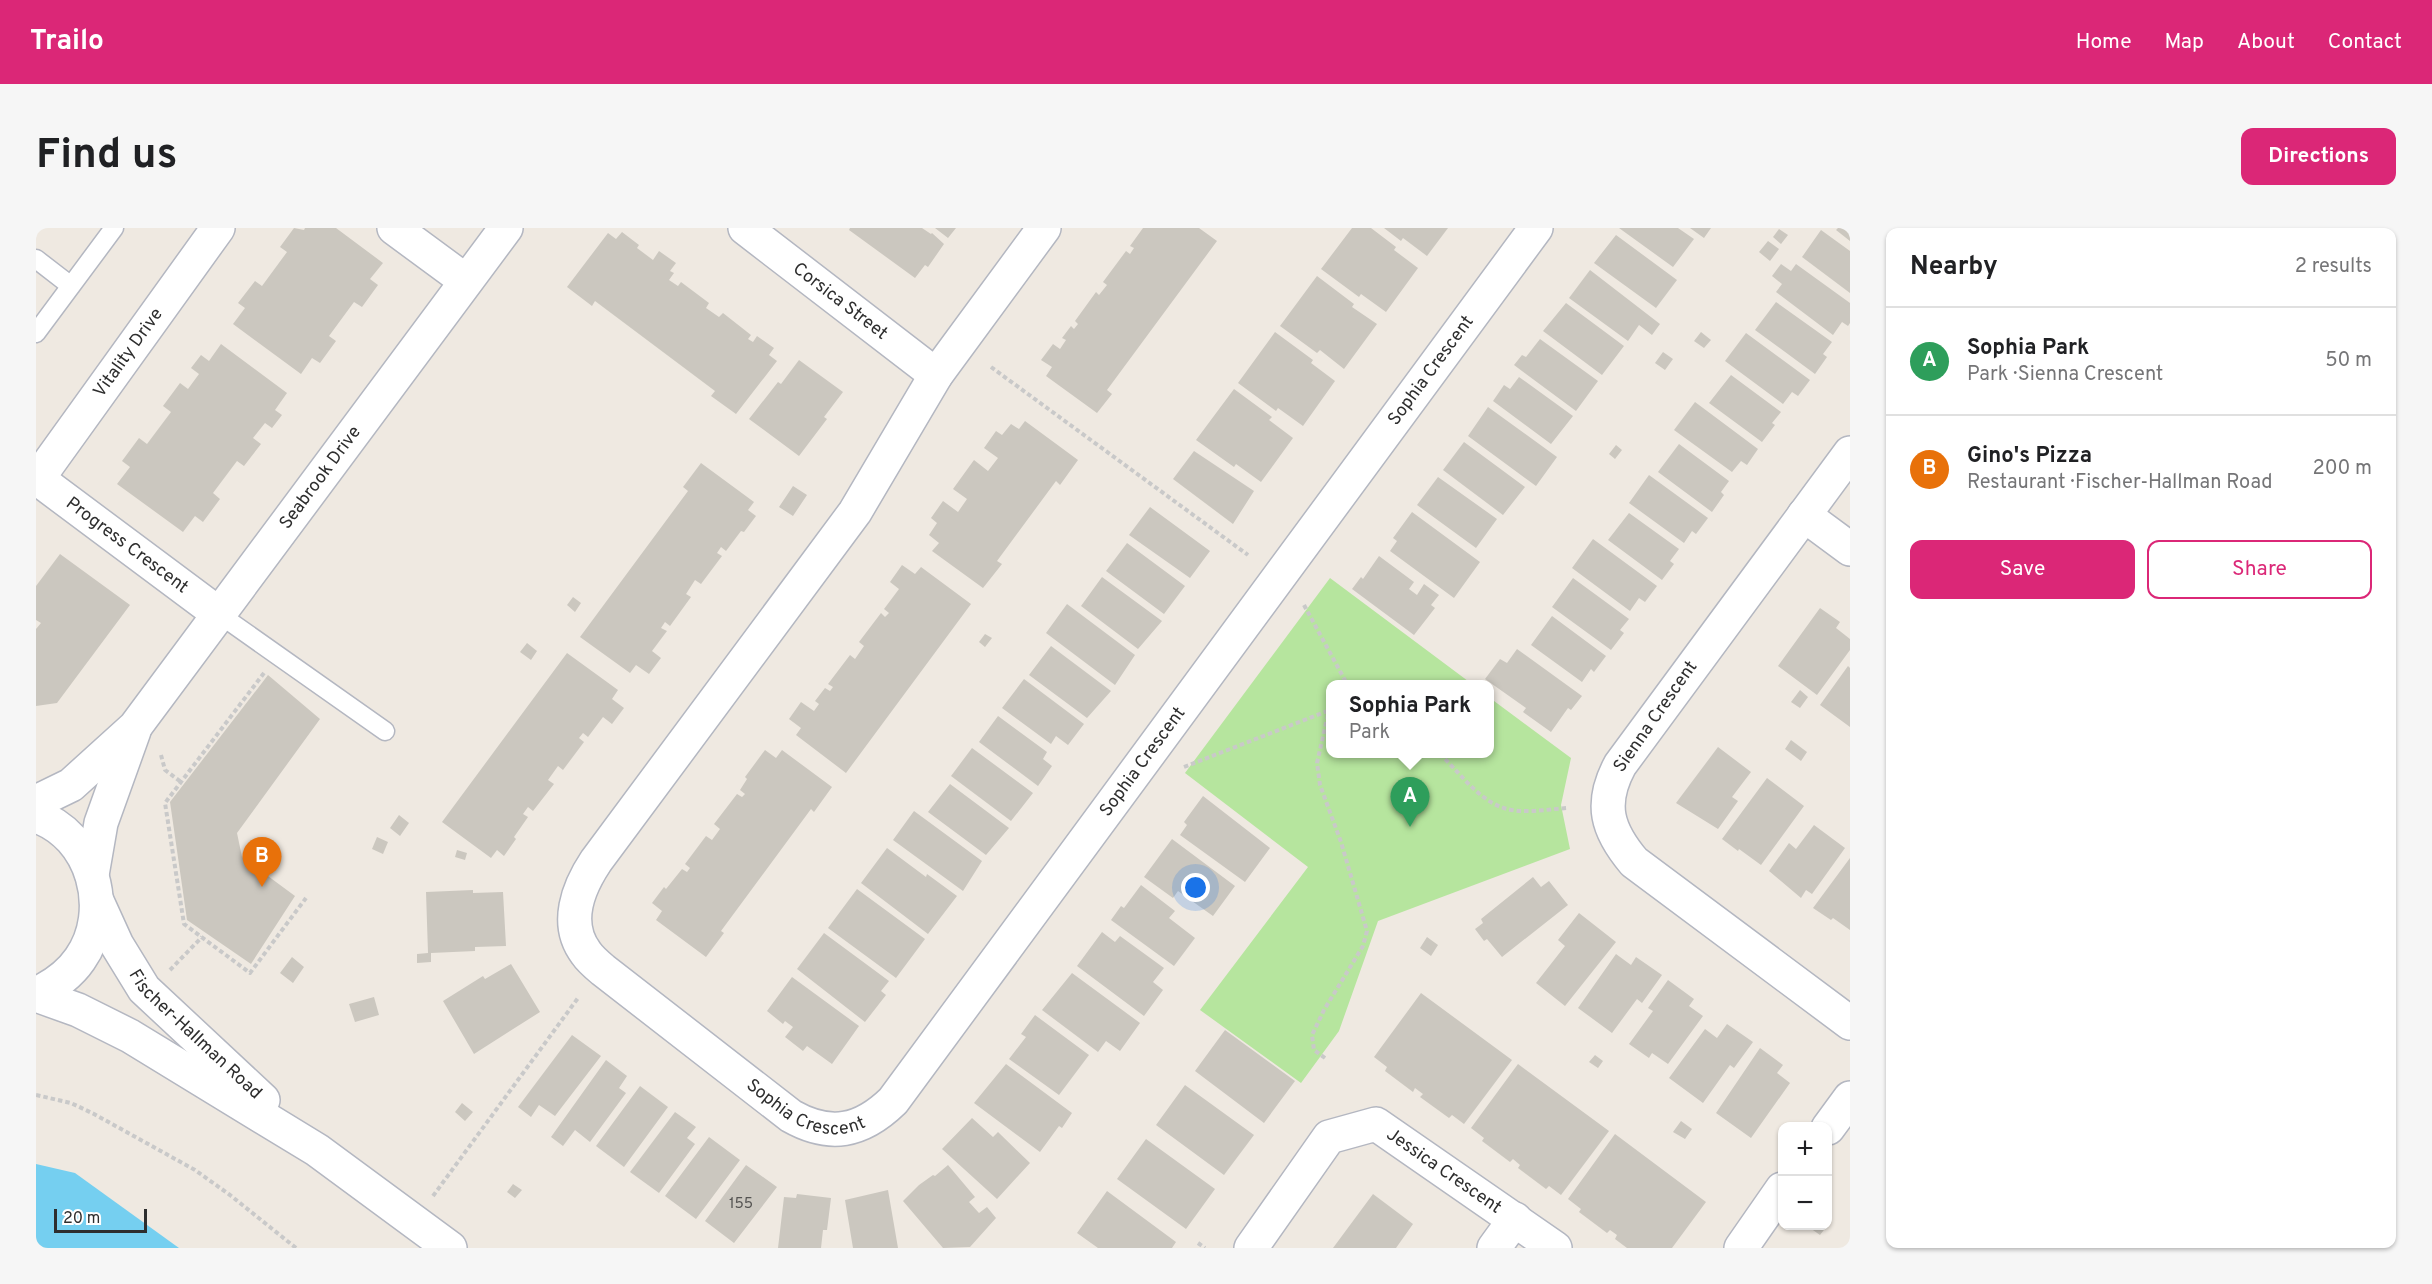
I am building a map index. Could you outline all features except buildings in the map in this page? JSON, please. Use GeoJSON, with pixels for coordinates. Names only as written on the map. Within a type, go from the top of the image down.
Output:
{"type":"FeatureCollection","features":[{"type":"Feature","properties":{"kind":"street","name":"Vitality Drive"},"geometry":{"type":"LineString","coordinates":[[37,480],[218,228]]}},
{"type":"Feature","properties":{"kind":"street"},"geometry":{"type":"LineString","coordinates":[[394,228],[466,281]]}},
{"type":"Feature","properties":{"kind":"street","name":"Seabrook Drive"},"geometry":{"type":"LineString","coordinates":[[36,802],[71,785],[135,727],[506,228]]}},
{"type":"Feature","properties":{"kind":"street","name":"Corsica Street"},"geometry":{"type":"LineString","coordinates":[[745,228],[936,375]]}},
{"type":"Feature","properties":{"kind":"street","name":"Sophia Crescent"},"geometry":{"type":"LineString","coordinates":[[1044,228],[936,375],[855,512],[582,881],[575,907],[577,934],[585,953],[603,970],[791,1116],[805,1124],[822,1129],[842,1129],[861,1125],[879,1114],[893,1101],[1536,228]]}},
{"type":"Feature","properties":{"kind":"street","name":"Sienna Crescent"},"geometry":{"type":"LineString","coordinates":[[1850,453],[1620,765],[1609,790],[1608,817],[1617,842],[1634,862],[1850,1023]]}},
{"type":"Feature","properties":{"kind":"street","name":"Progress Crescent"},"geometry":{"type":"LineString","coordinates":[[37,480],[219,614]]}},
{"type":"Feature","properties":{"kind":"street"},"geometry":{"type":"LineString","coordinates":[[1804,515],[1850,549]]}},
{"type":"Feature","properties":{"kind":"street","name":"Seabrook Drive"},"geometry":{"type":"LineString","coordinates":[[36,994],[63,977],[80,959],[93,933],[101,823],[135,727]]}},
{"type":"Feature","properties":{"kind":"street","name":"Fischer-Hallman Road"},"geometry":{"type":"LineString","coordinates":[[36,816],[45,819],[64,832],[81,851],[117,945],[144,989],[317,1150]]}},
{"type":"Feature","properties":{"kind":"street","name":"Fischer-Hallman Road"},"geometry":{"type":"LineString","coordinates":[[36,994],[112,1026],[317,1150],[450,1248]]}},
{"type":"Feature","properties":{"kind":"street"},"geometry":{"type":"LineString","coordinates":[[1832,1122],[1850,1098]]}},
{"type":"Feature","properties":{"kind":"street","name":"Jessica Crescent"},"geometry":{"type":"LineString","coordinates":[[1251,1248],[1329,1137],[1376,1124],[1555,1248]]}},
{"type":"Feature","properties":{"kind":"street"},"geometry":{"type":"LineString","coordinates":[[1741,1248],[1778,1196]]}},
{"type":"Feature","properties":{"kind":"street","name":"Jessica Crescent"},"geometry":{"type":"LineString","coordinates":[[1494,1248],[1515,1219]]}},
{"type":"Feature","properties":{"kind":"lane"},"geometry":{"type":"LineString","coordinates":[[36,333],[114,228]]}},
{"type":"Feature","properties":{"kind":"lane"},"geometry":{"type":"LineString","coordinates":[[36,260],[71,286]]}},
{"type":"Feature","properties":{"kind":"lane"},"geometry":{"type":"LineString","coordinates":[[219,614],[386,730]]}},
{"type":"Feature","properties":{"kind":"path"},"geometry":{"type":"LineString","coordinates":[[991,367],[1248,555]]}},
{"type":"Feature","properties":{"kind":"path"},"geometry":{"type":"LineString","coordinates":[[1304,605],[1345,680]]}},
{"type":"Feature","properties":{"kind":"path"},"geometry":{"type":"LineString","coordinates":[[266,670],[165,803],[184,924],[250,973],[306,898]]}},
{"type":"Feature","properties":{"kind":"path"},"geometry":{"type":"LineString","coordinates":[[1184,767],[1326,712]]}},
{"type":"Feature","properties":{"kind":"path"},"geometry":{"type":"LineString","coordinates":[[1325,1058],[1314,1050],[1312,1035],[1324,1010],[1363,946],[1367,931],[1341,842],[1320,784],[1317,763],[1326,726]]}},
{"type":"Feature","properties":{"kind":"path"},"geometry":{"type":"LineString","coordinates":[[1445,758],[1481,794],[1501,807],[1519,811],[1568,808]]}},
{"type":"Feature","properties":{"kind":"path"},"geometry":{"type":"LineString","coordinates":[[165,770],[181,782]]}},
{"type":"Feature","properties":{"kind":"path"},"geometry":{"type":"LineString","coordinates":[[165,975],[202,937]]}},
{"type":"Feature","properties":{"kind":"path"},"geometry":{"type":"LineString","coordinates":[[415,1222],[459,1158],[578,998]]}},
{"type":"Feature","properties":{"kind":"path"},"geometry":{"type":"LineString","coordinates":[[36,1095],[71,1103],[195,1170],[296,1248]]}},
{"type":"Feature","properties":{"kind":"path"},"geometry":{"type":"LineString","coordinates":[[1198,1243],[1205,1248]]}},
{"type":"Feature","properties":{"kind":"green space"},"geometry":{"type":"Polygon","coordinates":[[[1330,578],[1467,680],[1326,680],[1326,758],[1494,758],[1494,701],[1571,758],[1561,805],[1570,849],[1378,921],[1339,1031],[1301,1083],[1200,1010],[1308,867],[1185,773],[1330,578]]]}},
{"type":"Feature","properties":{"kind":"water"},"geometry":{"type":"Polygon","coordinates":[[[36,1164],[75,1173],[179,1248],[36,1248],[36,1164]]]}},
{"type":"Feature","properties":{"kind":"place","name":"Sophia Park"},"geometry":{"type":"Point","coordinates":[1410,827]}},
{"type":"Feature","properties":{"kind":"place","name":"Gino's Pizza"},"geometry":{"type":"Point","coordinates":[262,887]}}]}
